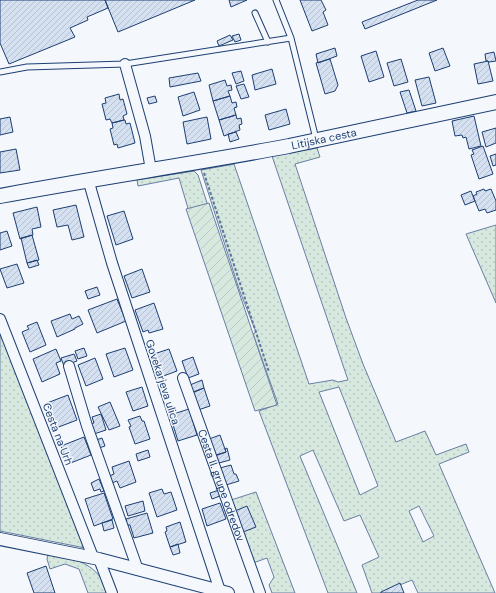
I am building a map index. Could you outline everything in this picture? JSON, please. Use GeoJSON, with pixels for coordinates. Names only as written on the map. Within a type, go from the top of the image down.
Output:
{"type":"FeatureCollection","features":[{"type":"Feature","properties":{"kind":"main road","name":"Litijska cesta"},"geometry":{"type":"LineString","coordinates":[[0,196],[88,179],[200,162],[316,140],[496,102]]}},
{"type":"Feature","properties":{"kind":"street"},"geometry":{"type":"LineString","coordinates":[[125,64],[145,136],[151,170]]}},
{"type":"Feature","properties":{"kind":"street","name":"Govekarjeva ulica"},"geometry":{"type":"LineString","coordinates":[[88,179],[112,263],[224,592]]}},
{"type":"Feature","properties":{"kind":"street","name":"Cesta na Urh"},"geometry":{"type":"LineString","coordinates":[[0,319],[96,558],[112,593]]}},
{"type":"Feature","properties":{"kind":"street"},"geometry":{"type":"LineString","coordinates":[[69,366],[87,426],[138,570]]}},
{"type":"Feature","properties":{"kind":"street","name":"Cesta II. grupe odredov"},"geometry":{"type":"LineString","coordinates":[[183,378],[260,593]]}},
{"type":"Feature","properties":{"kind":"street"},"geometry":{"type":"LineString","coordinates":[[0,539],[96,558],[224,592]]}},
{"type":"Feature","properties":{"kind":"lane"},"geometry":{"type":"LineString","coordinates":[[276,0],[291,38],[316,140]]}},
{"type":"Feature","properties":{"kind":"lane"},"geometry":{"type":"LineString","coordinates":[[255,13],[268,42]]}},
{"type":"Feature","properties":{"kind":"lane"},"geometry":{"type":"LineString","coordinates":[[0,72],[27,67],[125,64],[291,38]]}},
{"type":"Feature","properties":{"kind":"path"},"geometry":{"type":"LineString","coordinates":[[200,162],[269,372]]}},
{"type":"Feature","properties":{"kind":"shaded area"},"geometry":{"type":"Polygon","coordinates":[[[317,148],[320,157],[295,164],[346,318],[363,364],[396,442],[425,431],[436,455],[466,444],[469,452],[439,464],[495,593],[418,593],[412,580],[380,593],[372,593],[362,565],[379,557],[360,515],[344,521],[313,450],[300,456],[357,593],[328,593],[259,411],[278,404],[253,334],[256,332],[239,289],[201,170],[234,164],[309,384],[333,380],[338,382],[348,380],[272,156],[317,148]],[[339,387],[319,392],[360,495],[378,486],[339,387]],[[419,506],[409,511],[423,542],[434,536],[419,506]]]}},
{"type":"Feature","properties":{"kind":"shaded area"},"geometry":{"type":"Polygon","coordinates":[[[194,171],[198,175],[209,209],[190,215],[179,178],[138,186],[137,180],[194,171]]]}},
{"type":"Feature","properties":{"kind":"shaded area"},"geometry":{"type":"Polygon","coordinates":[[[209,203],[277,405],[255,411],[186,209],[209,203]]]}},
{"type":"Feature","properties":{"kind":"shaded area"},"geometry":{"type":"Polygon","coordinates":[[[496,225],[496,303],[466,234],[496,225]]]}},
{"type":"Feature","properties":{"kind":"shaded area"},"geometry":{"type":"Polygon","coordinates":[[[0,329],[85,548],[0,531],[0,329]]]}},
{"type":"Feature","properties":{"kind":"shaded area"},"geometry":{"type":"Polygon","coordinates":[[[256,492],[295,593],[272,593],[269,585],[274,577],[267,558],[253,563],[231,500],[256,492]]]}},
{"type":"Feature","properties":{"kind":"shaded area"},"geometry":{"type":"Polygon","coordinates":[[[52,554],[71,559],[93,569],[99,575],[109,593],[88,593],[79,569],[65,564],[50,569],[47,559],[48,555],[52,554]]]}},
{"type":"Feature","properties":{"kind":"building"},"geometry":{"type":"Polygon","coordinates":[[[0,0],[105,0],[108,8],[87,17],[88,20],[70,28],[75,37],[9,64],[0,43],[0,0]]]}},
{"type":"Feature","properties":{"kind":"building"},"geometry":{"type":"Polygon","coordinates":[[[105,0],[195,0],[118,32],[105,0]]]}},
{"type":"Feature","properties":{"kind":"building"},"geometry":{"type":"Polygon","coordinates":[[[229,0],[247,0],[231,7],[229,0]]]}},
{"type":"Feature","properties":{"kind":"building"},"geometry":{"type":"Polygon","coordinates":[[[300,0],[321,0],[326,10],[323,12],[328,25],[312,31],[300,0]]]}},
{"type":"Feature","properties":{"kind":"building"},"geometry":{"type":"Polygon","coordinates":[[[418,0],[437,0],[365,29],[362,22],[418,0]]]}},
{"type":"Feature","properties":{"kind":"building"},"geometry":{"type":"Polygon","coordinates":[[[239,34],[241,40],[235,42],[232,36],[239,34]]]}},
{"type":"Feature","properties":{"kind":"building"},"geometry":{"type":"Polygon","coordinates":[[[230,35],[233,40],[219,46],[217,41],[230,35]]]}},
{"type":"Feature","properties":{"kind":"building"},"geometry":{"type":"Polygon","coordinates":[[[335,48],[337,56],[318,63],[316,54],[335,48]]]}},
{"type":"Feature","properties":{"kind":"building"},"geometry":{"type":"Polygon","coordinates":[[[443,48],[450,66],[435,71],[429,53],[443,48]]]}},
{"type":"Feature","properties":{"kind":"building"},"geometry":{"type":"Polygon","coordinates":[[[376,51],[384,77],[369,82],[361,56],[376,51]]]}},
{"type":"Feature","properties":{"kind":"building"},"geometry":{"type":"Polygon","coordinates":[[[494,52],[496,61],[486,61],[485,54],[494,52]]]}},
{"type":"Feature","properties":{"kind":"building"},"geometry":{"type":"Polygon","coordinates":[[[330,59],[338,85],[335,91],[325,94],[316,63],[330,59]]]}},
{"type":"Feature","properties":{"kind":"building"},"geometry":{"type":"Polygon","coordinates":[[[401,59],[408,82],[394,86],[387,63],[401,59]]]}},
{"type":"Feature","properties":{"kind":"building"},"geometry":{"type":"Polygon","coordinates":[[[488,61],[493,81],[478,84],[474,64],[488,61]]]}},
{"type":"Feature","properties":{"kind":"building"},"geometry":{"type":"Polygon","coordinates":[[[272,69],[276,84],[255,90],[252,75],[272,69]]]}},
{"type":"Feature","properties":{"kind":"building"},"geometry":{"type":"Polygon","coordinates":[[[241,71],[244,81],[236,84],[232,73],[241,71]]]}},
{"type":"Feature","properties":{"kind":"building"},"geometry":{"type":"Polygon","coordinates":[[[198,73],[201,81],[170,87],[169,78],[198,73]]]}},
{"type":"Feature","properties":{"kind":"building"},"geometry":{"type":"Polygon","coordinates":[[[429,77],[436,103],[422,106],[415,80],[429,77]]]}},
{"type":"Feature","properties":{"kind":"building"},"geometry":{"type":"Polygon","coordinates":[[[225,80],[227,86],[231,85],[232,90],[228,91],[230,96],[213,101],[209,85],[225,80]]]}},
{"type":"Feature","properties":{"kind":"building"},"geometry":{"type":"Polygon","coordinates":[[[244,84],[249,97],[241,99],[236,86],[244,84]]]}},
{"type":"Feature","properties":{"kind":"building"},"geometry":{"type":"Polygon","coordinates":[[[409,90],[416,111],[407,113],[400,92],[409,90]]]}},
{"type":"Feature","properties":{"kind":"building"},"geometry":{"type":"Polygon","coordinates":[[[194,92],[200,110],[183,116],[178,97],[194,92]]]}},
{"type":"Feature","properties":{"kind":"building"},"geometry":{"type":"Polygon","coordinates":[[[119,94],[120,100],[123,99],[127,114],[123,116],[124,120],[112,123],[110,119],[106,120],[102,104],[106,103],[105,98],[119,94]]]}},
{"type":"Feature","properties":{"kind":"building"},"geometry":{"type":"Polygon","coordinates":[[[155,96],[157,102],[149,104],[147,98],[155,96]]]}},
{"type":"Feature","properties":{"kind":"building"},"geometry":{"type":"Polygon","coordinates":[[[230,96],[232,103],[236,102],[237,107],[234,108],[236,115],[219,120],[213,101],[230,96]]]}},
{"type":"Feature","properties":{"kind":"building"},"geometry":{"type":"Polygon","coordinates":[[[286,109],[290,124],[269,130],[265,115],[286,109]]]}},
{"type":"Feature","properties":{"kind":"building"},"geometry":{"type":"Polygon","coordinates":[[[236,115],[237,119],[241,118],[242,124],[239,125],[240,130],[224,136],[219,120],[236,115]]]}},
{"type":"Feature","properties":{"kind":"building"},"geometry":{"type":"Polygon","coordinates":[[[474,116],[481,146],[469,149],[466,137],[463,138],[462,135],[455,136],[452,121],[474,116]]]}},
{"type":"Feature","properties":{"kind":"building"},"geometry":{"type":"Polygon","coordinates":[[[10,117],[13,132],[0,135],[0,119],[10,117]]]}},
{"type":"Feature","properties":{"kind":"building"},"geometry":{"type":"Polygon","coordinates":[[[207,117],[211,139],[187,144],[183,122],[207,117]]]}},
{"type":"Feature","properties":{"kind":"building"},"geometry":{"type":"Polygon","coordinates":[[[125,120],[126,124],[130,123],[135,143],[118,148],[117,144],[114,145],[110,129],[113,128],[112,123],[125,120]]]}},
{"type":"Feature","properties":{"kind":"building"},"geometry":{"type":"Polygon","coordinates":[[[496,128],[496,143],[486,147],[482,132],[496,128]]]}},
{"type":"Feature","properties":{"kind":"building"},"geometry":{"type":"Polygon","coordinates":[[[236,132],[239,139],[230,142],[228,134],[236,132]]]}},
{"type":"Feature","properties":{"kind":"building"},"geometry":{"type":"Polygon","coordinates":[[[483,146],[493,174],[479,179],[471,155],[474,154],[472,150],[483,146]]]}},
{"type":"Feature","properties":{"kind":"building"},"geometry":{"type":"Polygon","coordinates":[[[16,149],[20,170],[0,173],[0,152],[16,149]]]}},
{"type":"Feature","properties":{"kind":"building"},"geometry":{"type":"Polygon","coordinates":[[[496,154],[496,165],[493,166],[490,156],[496,154]]]}},
{"type":"Feature","properties":{"kind":"building"},"geometry":{"type":"Polygon","coordinates":[[[484,189],[485,191],[491,189],[496,201],[496,210],[487,213],[485,209],[479,211],[473,196],[477,194],[476,192],[484,189]]]}},
{"type":"Feature","properties":{"kind":"building"},"geometry":{"type":"Polygon","coordinates":[[[471,191],[475,201],[465,205],[461,195],[471,191]]]}},
{"type":"Feature","properties":{"kind":"building"},"geometry":{"type":"Polygon","coordinates":[[[76,205],[84,237],[72,240],[68,225],[57,227],[53,210],[76,205]]]}},
{"type":"Feature","properties":{"kind":"building"},"geometry":{"type":"Polygon","coordinates":[[[37,207],[41,227],[32,229],[33,235],[20,239],[13,213],[37,207]]]}},
{"type":"Feature","properties":{"kind":"building"},"geometry":{"type":"Polygon","coordinates":[[[124,211],[133,239],[116,245],[107,216],[124,211]]]}},
{"type":"Feature","properties":{"kind":"building"},"geometry":{"type":"Polygon","coordinates":[[[7,231],[12,246],[0,250],[0,233],[7,231]]]}},
{"type":"Feature","properties":{"kind":"building"},"geometry":{"type":"Polygon","coordinates":[[[32,235],[39,260],[27,263],[21,238],[32,235]]]}},
{"type":"Feature","properties":{"kind":"building"},"geometry":{"type":"Polygon","coordinates":[[[37,260],[39,265],[29,268],[27,263],[37,260]]]}},
{"type":"Feature","properties":{"kind":"building"},"geometry":{"type":"Polygon","coordinates":[[[17,264],[24,283],[7,288],[0,269],[17,264]]]}},
{"type":"Feature","properties":{"kind":"building"},"geometry":{"type":"Polygon","coordinates":[[[142,269],[150,292],[132,298],[124,276],[142,269]]]}},
{"type":"Feature","properties":{"kind":"building"},"geometry":{"type":"Polygon","coordinates":[[[97,287],[100,295],[88,299],[85,291],[97,287]]]}},
{"type":"Feature","properties":{"kind":"building"},"geometry":{"type":"Polygon","coordinates":[[[117,299],[126,321],[97,333],[88,310],[117,299]]]}},
{"type":"Feature","properties":{"kind":"building"},"geometry":{"type":"Polygon","coordinates":[[[154,303],[163,329],[149,333],[148,330],[143,332],[135,310],[154,303]]]}},
{"type":"Feature","properties":{"kind":"building"},"geometry":{"type":"Polygon","coordinates":[[[70,314],[72,319],[79,316],[83,324],[57,337],[51,321],[70,314]]]}},
{"type":"Feature","properties":{"kind":"building"},"geometry":{"type":"Polygon","coordinates":[[[37,322],[46,345],[30,352],[22,332],[29,329],[27,326],[37,322]]]}},
{"type":"Feature","properties":{"kind":"building"},"geometry":{"type":"Polygon","coordinates":[[[84,348],[87,356],[78,359],[75,351],[84,348]]]}},
{"type":"Feature","properties":{"kind":"building"},"geometry":{"type":"Polygon","coordinates":[[[125,348],[133,370],[114,377],[106,354],[125,348]]]}},
{"type":"Feature","properties":{"kind":"building"},"geometry":{"type":"Polygon","coordinates":[[[56,349],[61,361],[56,363],[60,374],[42,382],[33,359],[56,349]]]}},
{"type":"Feature","properties":{"kind":"building"},"geometry":{"type":"Polygon","coordinates":[[[169,349],[177,371],[158,378],[151,355],[169,349]]]}},
{"type":"Feature","properties":{"kind":"building"},"geometry":{"type":"Polygon","coordinates":[[[74,354],[77,361],[64,366],[61,358],[74,354]]]}},
{"type":"Feature","properties":{"kind":"building"},"geometry":{"type":"Polygon","coordinates":[[[193,357],[199,374],[188,378],[182,361],[193,357]]]}},
{"type":"Feature","properties":{"kind":"building"},"geometry":{"type":"Polygon","coordinates":[[[95,358],[103,379],[86,386],[78,365],[95,358]]]}},
{"type":"Feature","properties":{"kind":"building"},"geometry":{"type":"Polygon","coordinates":[[[202,380],[204,388],[193,392],[190,385],[202,380]]]}},
{"type":"Feature","properties":{"kind":"building"},"geometry":{"type":"Polygon","coordinates":[[[142,387],[148,406],[133,411],[126,392],[142,387]]]}},
{"type":"Feature","properties":{"kind":"building"},"geometry":{"type":"Polygon","coordinates":[[[204,388],[210,406],[198,410],[192,393],[204,388]]]}},
{"type":"Feature","properties":{"kind":"building"},"geometry":{"type":"Polygon","coordinates":[[[68,395],[77,420],[56,428],[47,403],[68,395]]]}},
{"type":"Feature","properties":{"kind":"building"},"geometry":{"type":"Polygon","coordinates":[[[110,402],[120,426],[109,430],[98,407],[110,402]]]}},
{"type":"Feature","properties":{"kind":"building"},"geometry":{"type":"Polygon","coordinates":[[[189,409],[197,435],[178,441],[170,415],[189,409]]]}},
{"type":"Feature","properties":{"kind":"building"},"geometry":{"type":"Polygon","coordinates":[[[101,414],[106,430],[94,434],[90,424],[94,423],[92,417],[101,414]]]}},
{"type":"Feature","properties":{"kind":"building"},"geometry":{"type":"Polygon","coordinates":[[[140,416],[142,421],[144,421],[150,439],[135,444],[128,420],[140,416]]]}},
{"type":"Feature","properties":{"kind":"building"},"geometry":{"type":"Polygon","coordinates":[[[220,435],[226,452],[215,456],[209,439],[220,435]]]}},
{"type":"Feature","properties":{"kind":"building"},"geometry":{"type":"Polygon","coordinates":[[[84,437],[91,455],[68,464],[61,446],[84,437]]]}},
{"type":"Feature","properties":{"kind":"building"},"geometry":{"type":"Polygon","coordinates":[[[102,438],[105,446],[99,448],[96,440],[102,438]]]}},
{"type":"Feature","properties":{"kind":"building"},"geometry":{"type":"Polygon","coordinates":[[[227,448],[230,460],[219,463],[216,455],[226,452],[225,449],[227,448]]]}},
{"type":"Feature","properties":{"kind":"building"},"geometry":{"type":"Polygon","coordinates":[[[148,450],[150,457],[138,461],[136,454],[148,450]]]}},
{"type":"Feature","properties":{"kind":"building"},"geometry":{"type":"Polygon","coordinates":[[[129,461],[136,482],[120,488],[117,481],[112,483],[109,476],[114,474],[112,467],[129,461]]]}},
{"type":"Feature","properties":{"kind":"building"},"geometry":{"type":"Polygon","coordinates":[[[231,465],[234,474],[236,474],[239,481],[226,485],[220,468],[231,465]]]}},
{"type":"Feature","properties":{"kind":"building"},"geometry":{"type":"Polygon","coordinates":[[[99,479],[104,491],[101,492],[100,489],[94,491],[91,483],[99,479]]]}},
{"type":"Feature","properties":{"kind":"building"},"geometry":{"type":"Polygon","coordinates":[[[162,489],[164,494],[171,492],[177,510],[157,517],[149,493],[162,489]]]}},
{"type":"Feature","properties":{"kind":"building"},"geometry":{"type":"Polygon","coordinates":[[[219,490],[220,496],[212,499],[210,493],[219,490]]]}},
{"type":"Feature","properties":{"kind":"building"},"geometry":{"type":"Polygon","coordinates":[[[104,493],[113,519],[94,526],[85,499],[104,493]]]}},
{"type":"Feature","properties":{"kind":"building"},"geometry":{"type":"Polygon","coordinates":[[[143,501],[145,511],[128,516],[125,506],[143,501]]]}},
{"type":"Feature","properties":{"kind":"building"},"geometry":{"type":"Polygon","coordinates":[[[220,503],[226,519],[207,526],[202,509],[220,503]]]}},
{"type":"Feature","properties":{"kind":"building"},"geometry":{"type":"Polygon","coordinates":[[[247,506],[256,527],[243,532],[235,511],[247,506]]]}},
{"type":"Feature","properties":{"kind":"building"},"geometry":{"type":"Polygon","coordinates":[[[147,513],[153,533],[134,538],[130,525],[127,525],[126,519],[147,513]]]}},
{"type":"Feature","properties":{"kind":"building"},"geometry":{"type":"Polygon","coordinates":[[[112,520],[114,528],[104,531],[102,523],[112,520]]]}},
{"type":"Feature","properties":{"kind":"building"},"geometry":{"type":"Polygon","coordinates":[[[180,522],[186,542],[170,547],[165,532],[167,531],[166,527],[180,522]]]}},
{"type":"Feature","properties":{"kind":"building"},"geometry":{"type":"Polygon","coordinates":[[[178,544],[180,553],[173,555],[170,547],[178,544]]]}},
{"type":"Feature","properties":{"kind":"building"},"geometry":{"type":"Polygon","coordinates":[[[46,566],[55,593],[34,593],[27,573],[46,566]]]}},
{"type":"Feature","properties":{"kind":"building"},"geometry":{"type":"Polygon","coordinates":[[[400,583],[404,593],[381,593],[381,592],[400,583]]]}}]}
